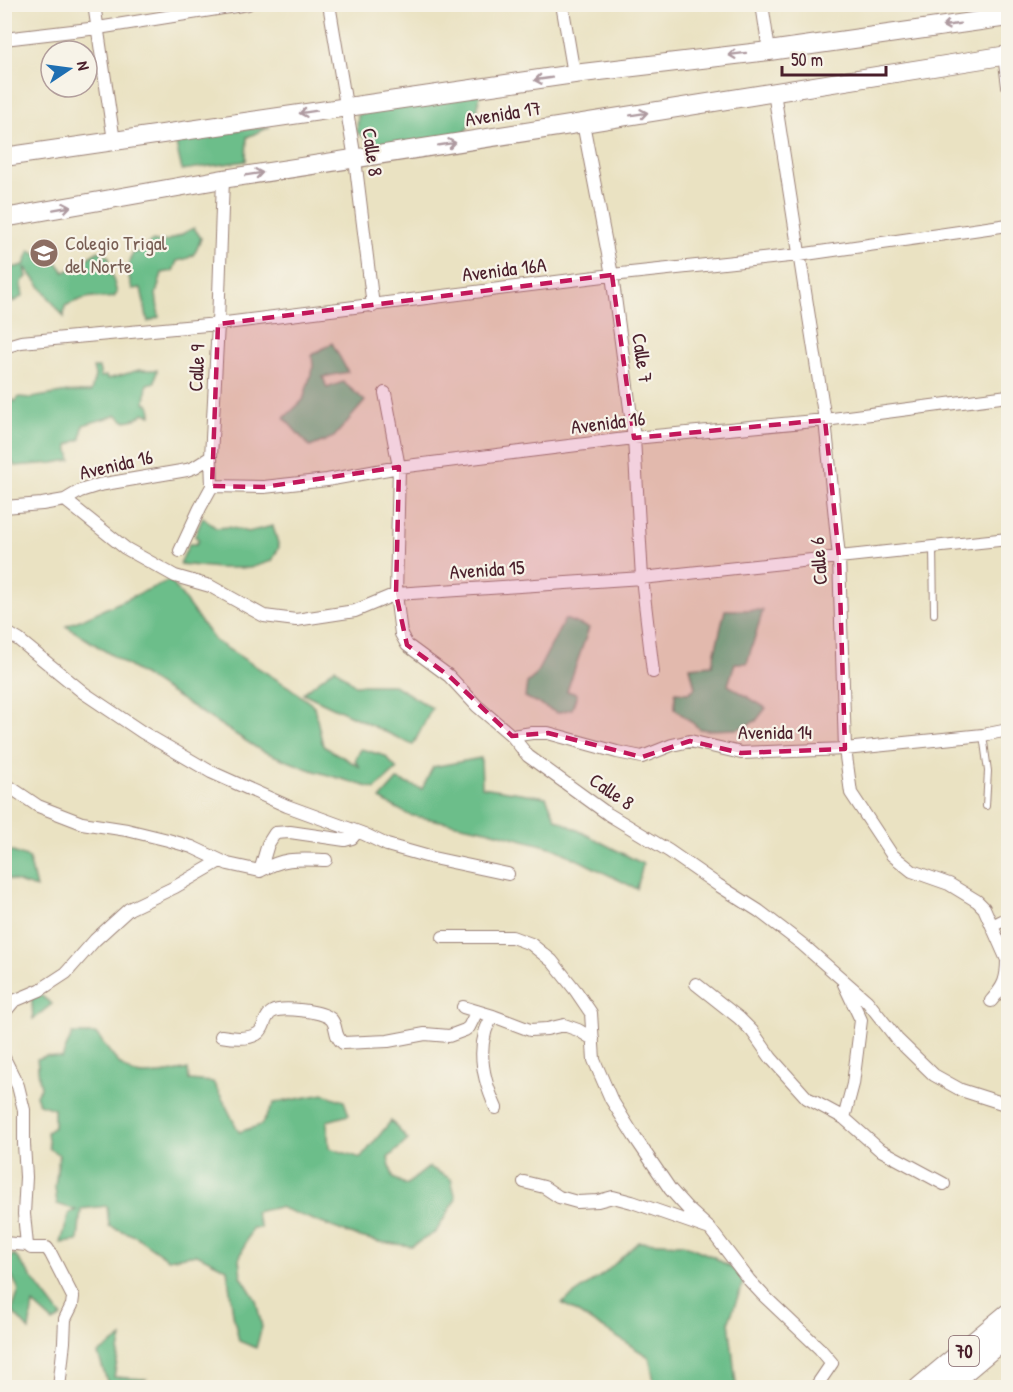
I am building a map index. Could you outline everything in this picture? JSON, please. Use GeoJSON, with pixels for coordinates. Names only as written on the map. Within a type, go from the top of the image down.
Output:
{"type":"FeatureCollection","features":[{"type":"Feature","properties":{"kind":"main road","name":"Avenida 17"},"geometry":{"type":"LineString","coordinates":[[4,157],[574,74],[769,51],[1005,13]]}},
{"type":"Feature","properties":{"kind":"main road","name":"Avenida 17"},"geometry":{"type":"LineString","coordinates":[[4,218],[223,179],[1006,55]]}},
{"type":"Feature","properties":{"kind":"main road","name":"70"},"geometry":{"type":"LineString","coordinates":[[919,1388],[1008,1314]]}},
{"type":"Feature","properties":{"kind":"main road","name":"70"},"geometry":{"type":"LineString","coordinates":[[945,1388],[1008,1335]]}},
{"type":"Feature","properties":{"kind":"street"},"geometry":{"type":"LineString","coordinates":[[94,4],[114,141]]}},
{"type":"Feature","properties":{"kind":"street"},"geometry":{"type":"LineString","coordinates":[[4,39],[98,28],[248,4]]}},
{"type":"Feature","properties":{"kind":"street","name":"Calle 8"},"geometry":{"type":"LineString","coordinates":[[329,4],[355,159],[373,306]]}},
{"type":"Feature","properties":{"kind":"street"},"geometry":{"type":"LineString","coordinates":[[562,4],[574,74]]}},
{"type":"Feature","properties":{"kind":"street"},"geometry":{"type":"LineString","coordinates":[[762,4],[769,51]]}},
{"type":"Feature","properties":{"kind":"street"},"geometry":{"type":"LineString","coordinates":[[1006,55],[1008,86]]}},
{"type":"Feature","properties":{"kind":"street","name":"Calle 6"},"geometry":{"type":"LineString","coordinates":[[774,92],[825,420],[838,557],[845,749],[851,793],[892,855],[912,871],[949,884],[977,901],[984,908],[1008,960]]}},
{"type":"Feature","properties":{"kind":"street","name":"Calle 7"},"geometry":{"type":"LineString","coordinates":[[583,123],[612,275],[634,438],[642,578],[653,672]]}},
{"type":"Feature","properties":{"kind":"street","name":"Calle 9"},"geometry":{"type":"LineString","coordinates":[[180,551],[212,486],[211,457],[223,179]]}},
{"type":"Feature","properties":{"kind":"street","name":"Avenida 16A"},"geometry":{"type":"LineString","coordinates":[[4,347],[21,342],[218,324],[612,275],[799,255],[1008,225]]}},
{"type":"Feature","properties":{"kind":"street","name":"Calle 8"},"geometry":{"type":"LineString","coordinates":[[384,393],[399,467],[396,594],[401,634],[407,645],[449,676],[477,706],[512,736],[528,756],[608,814],[669,851],[759,911],[841,977],[867,1001],[897,1039],[934,1075],[961,1090],[1008,1105]]}},
{"type":"Feature","properties":{"kind":"street","name":"Avenida 16"},"geometry":{"type":"LineString","coordinates":[[212,486],[275,486],[327,480],[399,467],[634,438],[825,420],[1008,396]]}},
{"type":"Feature","properties":{"kind":"street","name":"Avenida 16"},"geometry":{"type":"LineString","coordinates":[[64,500],[80,490],[99,485],[187,470],[211,457]]}},
{"type":"Feature","properties":{"kind":"street"},"geometry":{"type":"LineString","coordinates":[[4,507],[64,500]]}},
{"type":"Feature","properties":{"kind":"street","name":"Avenida 15"},"geometry":{"type":"LineString","coordinates":[[64,500],[125,548],[175,576],[210,586],[264,616],[296,620],[355,611],[396,594],[642,578],[1008,539]]}},
{"type":"Feature","properties":{"kind":"street"},"geometry":{"type":"LineString","coordinates":[[4,631],[19,640],[84,693],[142,732],[211,772],[287,806],[387,844],[433,858],[508,874]]}},
{"type":"Feature","properties":{"kind":"street","name":"Avenida 14"},"geometry":{"type":"LineString","coordinates":[[512,736],[548,733],[642,757],[672,745],[690,741],[741,753],[845,749],[983,735],[1008,730]]}},
{"type":"Feature","properties":{"kind":"street"},"geometry":{"type":"LineString","coordinates":[[4,783],[38,806],[82,823],[127,830],[192,847],[228,864],[260,872],[274,863],[294,858],[326,860]]}},
{"type":"Feature","properties":{"kind":"street"},"geometry":{"type":"LineString","coordinates":[[260,872],[268,844],[275,833],[290,832],[345,840],[352,838],[357,832]]}},
{"type":"Feature","properties":{"kind":"street"},"geometry":{"type":"LineString","coordinates":[[4,1013],[14,1001],[40,990],[66,973],[95,940],[129,909],[175,887],[220,861]]}},
{"type":"Feature","properties":{"kind":"street"},"geometry":{"type":"LineString","coordinates":[[992,926],[1008,918]]}},
{"type":"Feature","properties":{"kind":"street"},"geometry":{"type":"LineString","coordinates":[[443,938],[512,936],[531,944],[552,961],[591,1013],[594,1060],[611,1099],[670,1189],[711,1229],[749,1280],[832,1363],[815,1388]]}},
{"type":"Feature","properties":{"kind":"street"},"geometry":{"type":"LineString","coordinates":[[991,1001],[1007,977],[1008,960]]}},
{"type":"Feature","properties":{"kind":"street"},"geometry":{"type":"LineString","coordinates":[[841,977],[861,1020],[853,1084],[844,1118]]}},
{"type":"Feature","properties":{"kind":"street"},"geometry":{"type":"LineString","coordinates":[[696,984],[752,1031],[771,1058],[807,1098],[844,1118],[879,1149],[944,1184]]}},
{"type":"Feature","properties":{"kind":"street"},"geometry":{"type":"LineString","coordinates":[[463,1007],[530,1030],[564,1025],[593,1039]]}},
{"type":"Feature","properties":{"kind":"street"},"geometry":{"type":"LineString","coordinates":[[221,1036],[234,1038],[259,1034],[266,1017],[272,1011],[285,1009],[314,1012],[330,1018],[337,1036],[343,1043],[388,1041],[425,1034],[449,1036],[469,1027],[477,1011]]}},
{"type":"Feature","properties":{"kind":"street"},"geometry":{"type":"LineString","coordinates":[[493,1016],[485,1033],[482,1060],[489,1092],[496,1108]]}},
{"type":"Feature","properties":{"kind":"street"},"geometry":{"type":"LineString","coordinates":[[4,1058],[18,1086],[24,1110],[26,1177],[24,1214],[27,1245]]}},
{"type":"Feature","properties":{"kind":"street"},"geometry":{"type":"LineString","coordinates":[[524,1182],[544,1187],[559,1197],[577,1202],[598,1201],[613,1197],[711,1229]]}},
{"type":"Feature","properties":{"kind":"street"},"geometry":{"type":"LineString","coordinates":[[4,1243],[27,1245],[31,1248],[47,1248],[73,1297],[65,1319],[59,1388]]}},
{"type":"Feature","properties":{"kind":"lane"},"geometry":{"type":"LineString","coordinates":[[933,547],[934,614]]}},
{"type":"Feature","properties":{"kind":"lane"},"geometry":{"type":"LineString","coordinates":[[983,735],[988,771],[986,806]]}},
{"type":"Feature","properties":{"kind":"highlighted area"},"geometry":{"type":"Polygon","coordinates":[[[612,275],[634,438],[825,420],[839,557],[845,749],[741,753],[690,741],[642,757],[548,733],[512,736],[449,676],[407,645],[396,594],[399,467],[264,487],[212,486],[218,324],[612,275]]]}},
{"type":"Feature","properties":{"kind":"green space"},"geometry":{"type":"Polygon","coordinates":[[[480,93],[478,108],[465,133],[411,142],[372,144],[357,132],[358,115],[377,108],[480,93]]]}},
{"type":"Feature","properties":{"kind":"green space"},"geometry":{"type":"Polygon","coordinates":[[[270,127],[247,137],[246,161],[182,170],[174,136],[270,127]]]}},
{"type":"Feature","properties":{"kind":"green space"},"geometry":{"type":"Polygon","coordinates":[[[194,228],[201,238],[198,248],[191,257],[177,261],[173,271],[162,273],[156,294],[159,317],[148,322],[141,288],[132,289],[128,271],[131,257],[133,253],[142,251],[151,241],[163,242],[194,228]]]}},
{"type":"Feature","properties":{"kind":"green space"},"geometry":{"type":"Polygon","coordinates":[[[30,250],[41,257],[53,257],[64,272],[99,251],[109,257],[117,293],[114,297],[87,298],[65,306],[64,317],[25,267],[27,277],[22,284],[23,295],[12,302],[10,295],[6,293],[5,295],[5,273],[12,268],[24,265],[30,250]]]}},
{"type":"Feature","properties":{"kind":"green space"},"geometry":{"type":"Polygon","coordinates":[[[332,343],[348,372],[323,377],[327,388],[343,382],[365,401],[334,437],[310,447],[284,418],[303,400],[313,367],[312,355],[332,343]]]}},
{"type":"Feature","properties":{"kind":"green space"},"geometry":{"type":"Polygon","coordinates":[[[93,368],[99,368],[101,377],[106,376],[107,379],[139,370],[157,370],[155,382],[147,384],[145,403],[150,405],[151,415],[143,413],[137,418],[124,421],[117,415],[83,425],[81,439],[68,445],[71,460],[15,466],[10,458],[5,457],[5,392],[15,402],[19,397],[31,398],[68,392],[91,392],[95,376],[93,368]]]}},
{"type":"Feature","properties":{"kind":"green space"},"geometry":{"type":"Polygon","coordinates":[[[203,517],[216,528],[229,527],[248,532],[273,526],[279,547],[272,561],[250,568],[218,568],[180,564],[189,544],[196,544],[199,540],[195,536],[203,517]]]}},
{"type":"Feature","properties":{"kind":"green space"},"geometry":{"type":"Polygon","coordinates":[[[170,580],[215,641],[289,687],[314,706],[323,746],[360,767],[355,761],[361,749],[385,756],[397,769],[375,789],[308,769],[260,750],[66,626],[170,580]]]}},
{"type":"Feature","properties":{"kind":"green space"},"geometry":{"type":"Polygon","coordinates":[[[725,610],[763,610],[747,663],[735,663],[728,685],[766,708],[756,721],[738,729],[700,729],[675,709],[675,692],[688,693],[695,688],[690,667],[712,665],[725,610]]]}},
{"type":"Feature","properties":{"kind":"green space"},"geometry":{"type":"Polygon","coordinates":[[[565,619],[589,628],[567,691],[577,694],[572,709],[557,713],[525,697],[527,683],[535,676],[565,619]]]}},
{"type":"Feature","properties":{"kind":"green space"},"geometry":{"type":"Polygon","coordinates":[[[335,668],[355,685],[394,685],[432,708],[413,745],[303,693],[335,668]]]}},
{"type":"Feature","properties":{"kind":"green space"},"geometry":{"type":"Polygon","coordinates":[[[481,758],[482,787],[546,797],[556,819],[643,864],[637,889],[554,848],[482,829],[409,815],[380,799],[397,780],[422,789],[433,767],[481,758]]]}},
{"type":"Feature","properties":{"kind":"green space"},"geometry":{"type":"Polygon","coordinates":[[[5,849],[29,858],[36,888],[5,878],[5,849]]]}},
{"type":"Feature","properties":{"kind":"green space"},"geometry":{"type":"Polygon","coordinates":[[[31,988],[52,1004],[33,1019],[31,988]]]}},
{"type":"Feature","properties":{"kind":"green space"},"geometry":{"type":"Polygon","coordinates":[[[72,1034],[97,1034],[119,1063],[130,1072],[156,1075],[188,1069],[189,1080],[213,1082],[239,1132],[261,1125],[274,1103],[324,1094],[344,1101],[349,1115],[327,1121],[329,1148],[361,1158],[391,1121],[408,1140],[388,1158],[393,1178],[406,1185],[429,1167],[451,1179],[456,1199],[436,1232],[412,1246],[379,1242],[353,1235],[279,1207],[255,1212],[261,1228],[252,1228],[239,1259],[241,1276],[256,1300],[262,1327],[256,1348],[239,1341],[227,1269],[197,1254],[168,1259],[135,1236],[109,1226],[107,1206],[81,1209],[78,1241],[61,1243],[69,1213],[76,1210],[57,1204],[55,1187],[59,1155],[49,1148],[47,1132],[54,1127],[54,1109],[39,1104],[36,1095],[41,1086],[37,1059],[46,1056],[62,1058],[72,1034]]]}},
{"type":"Feature","properties":{"kind":"green space"},"geometry":{"type":"Polygon","coordinates":[[[638,1242],[683,1244],[714,1257],[745,1277],[729,1321],[736,1384],[723,1388],[655,1387],[649,1357],[562,1303],[606,1272],[638,1242]]]}},
{"type":"Feature","properties":{"kind":"green space"},"geometry":{"type":"Polygon","coordinates":[[[14,1254],[62,1317],[53,1322],[33,1304],[29,1330],[12,1311],[19,1290],[5,1263],[14,1254]]]}},
{"type":"Feature","properties":{"kind":"green space"},"geometry":{"type":"Polygon","coordinates":[[[122,1337],[114,1377],[146,1379],[135,1387],[109,1387],[98,1354],[122,1337]]]}},
{"type":"Feature","properties":{"kind":"place","name":"Colegio Trigal del Norte"},"geometry":{"type":"Point","coordinates":[44,253]}}]}
